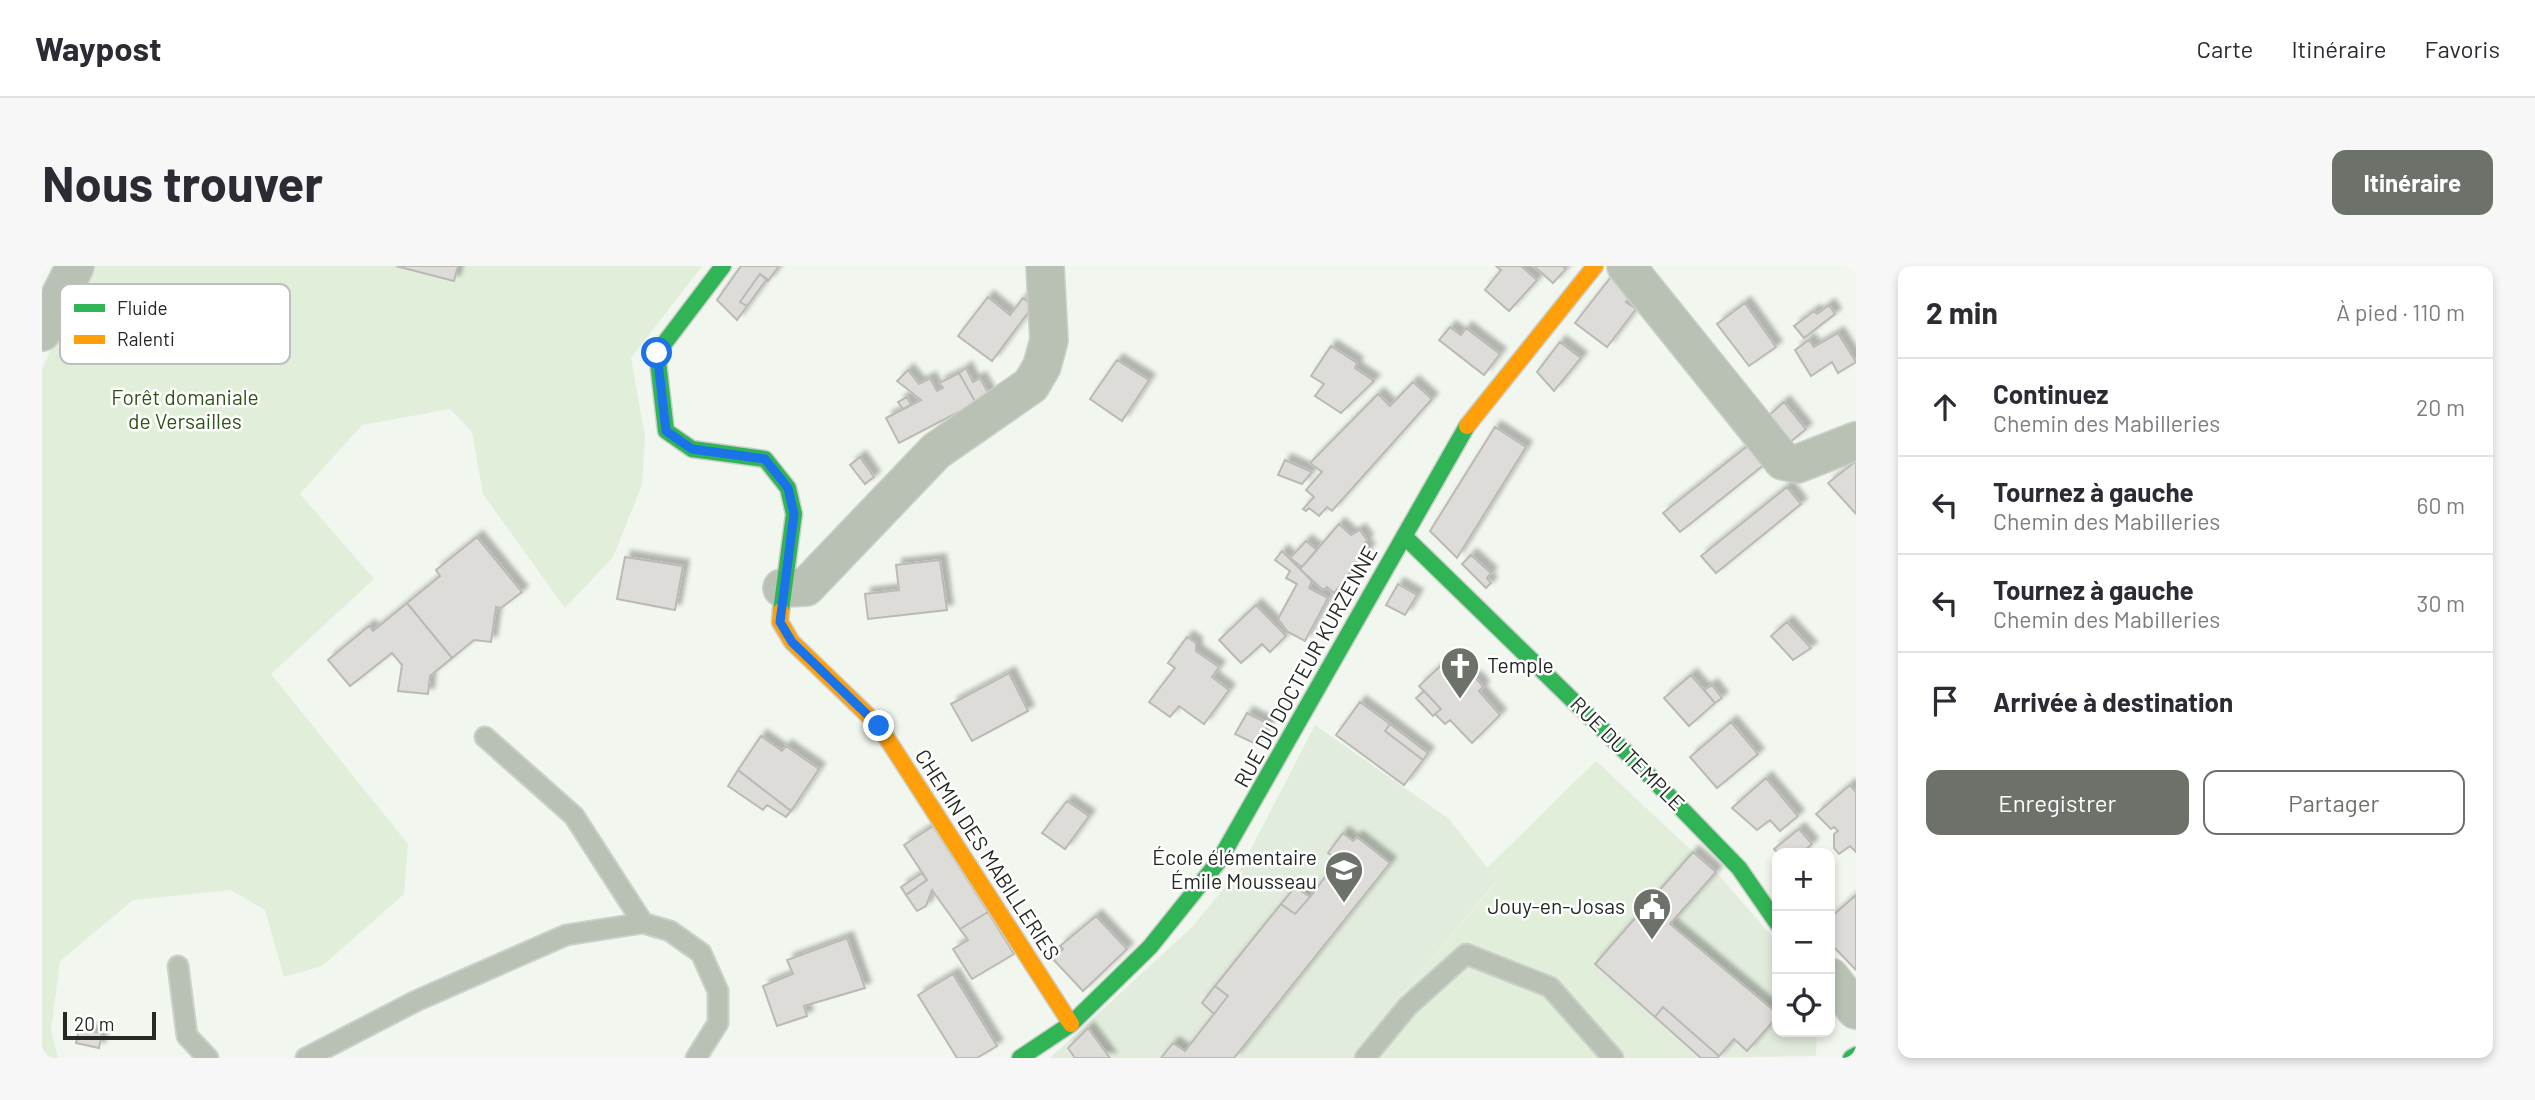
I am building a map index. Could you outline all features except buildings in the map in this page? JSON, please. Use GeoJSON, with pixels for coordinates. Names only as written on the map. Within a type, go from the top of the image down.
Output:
{"type":"FeatureCollection","features":[{"type":"Feature","properties":{"kind":"street"},"geometry":{"type":"LineString","coordinates":[[66,284],[75,266]]}},
{"type":"Feature","properties":{"kind":"street","name":"CHEMIN DES MABILLERIES"},"geometry":{"type":"LineString","coordinates":[[723,266],[657,353],[666,431],[692,449],[765,459],[788,488],[794,514],[782,588],[780,622],[792,642],[879,726],[1071,1024]]}},
{"type":"Feature","properties":{"kind":"street"},"geometry":{"type":"LineString","coordinates":[[782,588],[806,587],[936,451],[1031,385],[1042,366],[1049,340],[1045,266]]}},
{"type":"Feature","properties":{"kind":"street","name":"RUE DU DOCTEUR KURZENNE"},"geometry":{"type":"LineString","coordinates":[[1020,1058],[1071,1024],[1150,947],[1219,862],[1473,415],[1595,266]]}},
{"type":"Feature","properties":{"kind":"street"},"geometry":{"type":"LineString","coordinates":[[1626,266],[1783,461],[1797,464],[1856,441]]}},
{"type":"Feature","properties":{"kind":"street"},"geometry":{"type":"LineString","coordinates":[[42,332],[60,296]]}},
{"type":"Feature","properties":{"kind":"street","name":"RUE DU TEMPLE"},"geometry":{"type":"LineString","coordinates":[[1404,536],[1740,867],[1772,915]]}},
{"type":"Feature","properties":{"kind":"street"},"geometry":{"type":"LineString","coordinates":[[1835,983],[1856,1010]]}},
{"type":"Feature","properties":{"kind":"street"},"geometry":{"type":"LineString","coordinates":[[1851,1058],[1856,1055]]}},
{"type":"Feature","properties":{"kind":"lane"},"geometry":{"type":"LineString","coordinates":[[485,737],[575,816],[643,923]]}},
{"type":"Feature","properties":{"kind":"lane"},"geometry":{"type":"LineString","coordinates":[[306,1058],[416,1001],[566,934],[643,923],[670,932],[701,953],[718,991],[718,1023],[696,1058]]}},
{"type":"Feature","properties":{"kind":"lane"},"geometry":{"type":"LineString","coordinates":[[1365,1058],[1408,1006],[1466,954],[1550,987],[1613,1058]]}},
{"type":"Feature","properties":{"kind":"lane"},"geometry":{"type":"LineString","coordinates":[[178,966],[187,1036],[208,1058]]}},
{"type":"Feature","properties":{"kind":"shaded area","name":"École élémentaire Émile Mousseau"},"geometry":{"type":"Polygon","coordinates":[[[1315,725],[1449,819],[1497,880],[1350,1058],[1050,1058],[1191,928],[1241,868],[1315,725]]]}},
{"type":"Feature","properties":{"kind":"shaded area"},"geometry":{"type":"Polygon","coordinates":[[[1693,852],[1716,872],[1772,936],[1772,1037],[1817,1037],[1816,1056],[1687,1058],[1590,973],[1693,852]]]}},
{"type":"Feature","properties":{"kind":"green space","name":"Forêt domaniale de Versailles"},"geometry":{"type":"Polygon","coordinates":[[[92,266],[702,266],[631,358],[645,437],[642,485],[613,557],[565,608],[483,494],[472,432],[450,409],[362,425],[300,494],[374,579],[271,674],[408,844],[404,894],[322,966],[284,977],[265,910],[231,890],[133,900],[60,961],[51,1030],[58,1058],[42,1058],[42,370],[60,327],[60,364],[290,364],[290,284],[81,284],[92,266]]]}},
{"type":"Feature","properties":{"kind":"green space"},"geometry":{"type":"Polygon","coordinates":[[[1596,761],[1693,852],[1590,973],[1687,1058],[1350,1058],[1497,881],[1486,869],[1596,761]]]}},
{"type":"Feature","properties":{"kind":"traffic: fast"},"geometry":{"type":"LineString","coordinates":[[723,266],[657,353],[666,431],[692,449],[765,459],[788,488],[794,514],[781,611]]}},
{"type":"Feature","properties":{"kind":"traffic: fast"},"geometry":{"type":"LineString","coordinates":[[1020,1058],[1071,1024],[1150,947],[1219,861],[1467,426]]}},
{"type":"Feature","properties":{"kind":"traffic: fast"},"geometry":{"type":"LineString","coordinates":[[1404,536],[1634,760],[1739,868],[1772,916]]}},
{"type":"Feature","properties":{"kind":"traffic: fast"},"geometry":{"type":"LineString","coordinates":[[1851,1058],[1856,1055]]}},
{"type":"Feature","properties":{"kind":"traffic: slow"},"geometry":{"type":"LineString","coordinates":[[1467,426],[1595,266]]}},
{"type":"Feature","properties":{"kind":"traffic: slow"},"geometry":{"type":"LineString","coordinates":[[781,611],[780,622],[792,642],[879,726],[1071,1024]]}},
{"type":"Feature","properties":{"kind":"place","name":"Temple"},"geometry":{"type":"Point","coordinates":[1460,700]}},
{"type":"Feature","properties":{"kind":"place","name":"École élémentaire Émile Mousseau"},"geometry":{"type":"Point","coordinates":[1344,904]}},
{"type":"Feature","properties":{"kind":"place","name":"Jouy-en-Josas"},"geometry":{"type":"Point","coordinates":[1652,941]}},
{"type":"Feature","properties":{"kind":"route"},"geometry":{"type":"LineString","coordinates":[[657,353],[666,431],[692,449],[765,459],[788,488],[794,514],[782,588],[780,622],[792,642],[879,726]]}}]}
